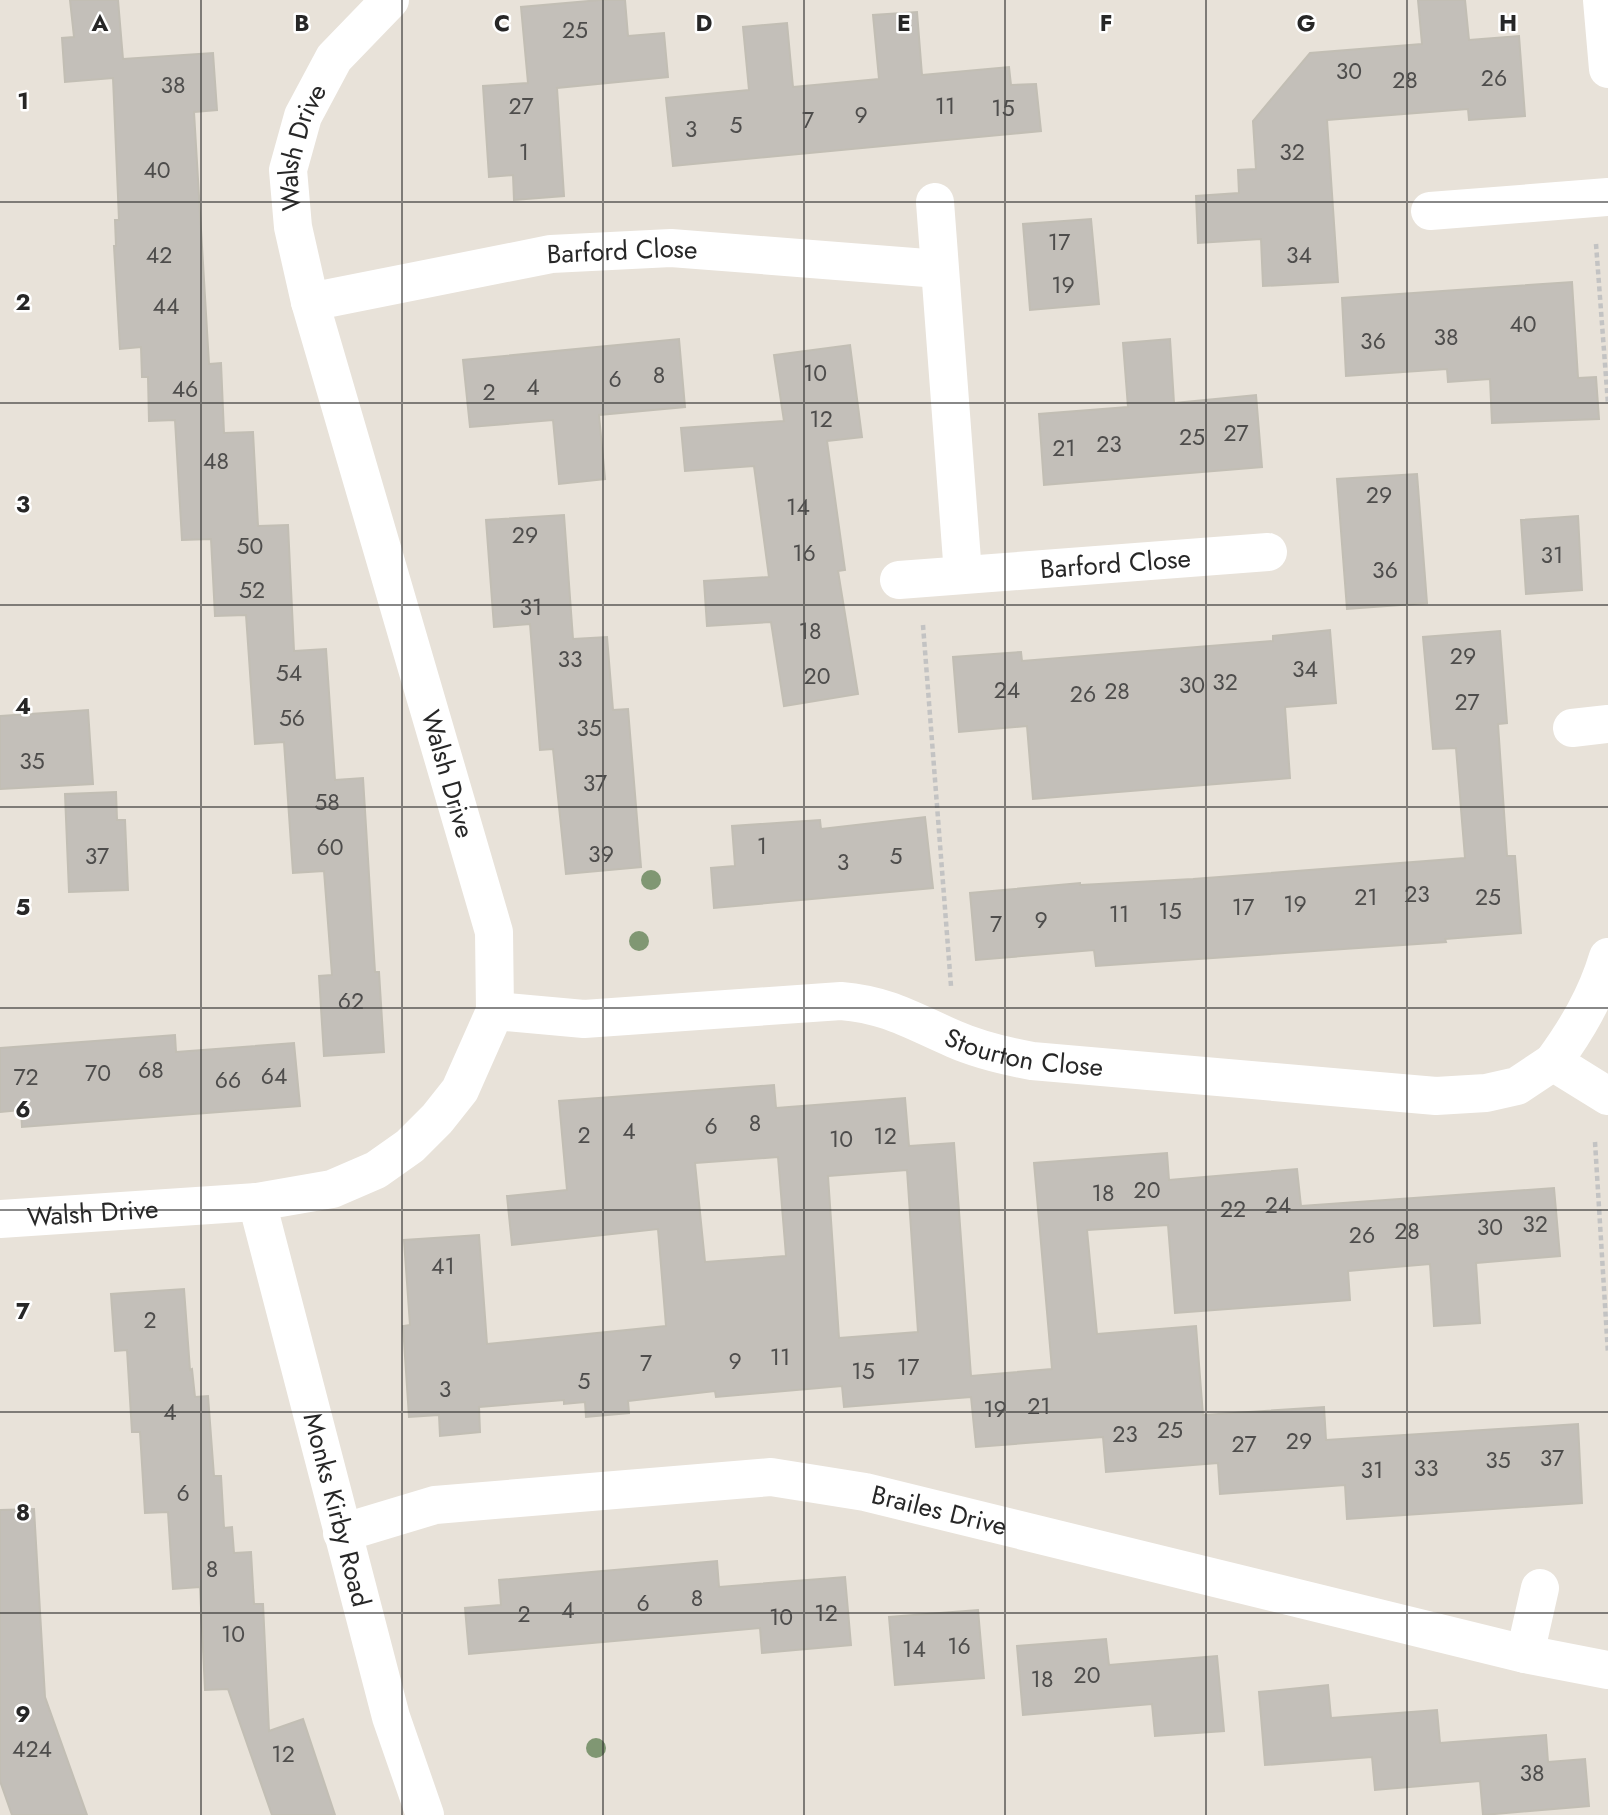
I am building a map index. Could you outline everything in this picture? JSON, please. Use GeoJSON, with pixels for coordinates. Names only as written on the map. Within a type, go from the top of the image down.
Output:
{"type":"FeatureCollection","features":[{"type":"Feature","properties":{"kind":"street","name":"Walsh Drive"},"geometry":{"type":"LineString","coordinates":[[0,1219],[257,1202],[332,1189],[376,1170],[410,1146],[438,1119],[460,1090],[495,1011],[494,932],[310,302],[293,228],[288,170],[303,116],[334,58],[390,0]]}},
{"type":"Feature","properties":{"kind":"street"},"geometry":{"type":"LineString","coordinates":[[1602,0],[1608,69]]}},
{"type":"Feature","properties":{"kind":"street"},"geometry":{"type":"LineString","coordinates":[[1430,211],[1600,197]]}},
{"type":"Feature","properties":{"kind":"street"},"geometry":{"type":"LineString","coordinates":[[934,202],[963,574]]}},
{"type":"Feature","properties":{"kind":"street","name":"Barford Close"},"geometry":{"type":"LineString","coordinates":[[310,302],[551,254],[671,248],[939,269]]}},
{"type":"Feature","properties":{"kind":"street","name":"Barford Close"},"geometry":{"type":"LineString","coordinates":[[909,579],[1268,552]]}},
{"type":"Feature","properties":{"kind":"street","name":"Stourton Close"},"geometry":{"type":"LineString","coordinates":[[495,1011],[584,1019],[841,1001],[889,1008],[993,1054],[1032,1061],[1436,1096],[1486,1093],[1517,1086],[1553,1062],[1578,1028],[1599,987],[1608,957]]}},
{"type":"Feature","properties":{"kind":"street"},"geometry":{"type":"LineString","coordinates":[[1553,1062],[1600,1091]]}},
{"type":"Feature","properties":{"kind":"street","name":"Monks Kirby Road"},"geometry":{"type":"LineString","coordinates":[[257,1202],[391,1717],[425,1815]]}},
{"type":"Feature","properties":{"kind":"street","name":"Brailes Drive"},"geometry":{"type":"LineString","coordinates":[[342,1533],[435,1505],[771,1477],[865,1492],[1525,1654],[1608,1670]]}},
{"type":"Feature","properties":{"kind":"street"},"geometry":{"type":"LineString","coordinates":[[1525,1654],[1540,1588]]}},
{"type":"Feature","properties":{"kind":"path"},"geometry":{"type":"LineString","coordinates":[[1600,197],[1608,404]]}},
{"type":"Feature","properties":{"kind":"path"},"geometry":{"type":"LineString","coordinates":[[909,579],[955,1039]]}},
{"type":"Feature","properties":{"kind":"path"},"geometry":{"type":"LineString","coordinates":[[1600,1091],[1608,1354]]}},
{"type":"Feature","properties":{"kind":"building"},"geometry":{"type":"Polygon","coordinates":[[[70,0],[118,0],[123,59],[213,53],[217,110],[194,112],[209,364],[221,363],[224,433],[253,432],[258,526],[288,525],[294,651],[326,649],[335,780],[363,778],[375,972],[379,972],[384,1052],[324,1056],[319,976],[332,975],[324,871],[293,873],[284,742],[255,744],[246,615],[215,616],[211,539],[182,540],[175,420],[149,421],[148,377],[142,377],[141,347],[120,349],[114,246],[115,220],[119,220],[113,78],[65,82],[62,38],[74,37],[70,0]]]}},
{"type":"Feature","properties":{"kind":"building"},"geometry":{"type":"Polygon","coordinates":[[[625,0],[628,36],[664,33],[668,77],[557,88],[564,196],[514,200],[513,175],[489,177],[483,86],[528,83],[521,7],[625,0]]]}},
{"type":"Feature","properties":{"kind":"building"},"geometry":{"type":"Polygon","coordinates":[[[1418,0],[1465,0],[1469,40],[1519,36],[1525,116],[1469,120],[1468,109],[1327,120],[1338,282],[1263,286],[1261,239],[1198,243],[1196,196],[1239,193],[1238,170],[1256,169],[1253,121],[1310,53],[1422,44],[1418,0]]]}},
{"type":"Feature","properties":{"kind":"building"},"geometry":{"type":"Polygon","coordinates":[[[917,12],[922,75],[1009,67],[1011,85],[1036,84],[1041,131],[673,166],[666,98],[749,90],[743,27],[787,23],[793,87],[879,79],[873,15],[917,12]]]}},
{"type":"Feature","properties":{"kind":"building"},"geometry":{"type":"Polygon","coordinates":[[[1091,219],[1099,304],[1030,310],[1023,224],[1091,219]]]}},
{"type":"Feature","properties":{"kind":"building"},"geometry":{"type":"Polygon","coordinates":[[[1572,282],[1578,378],[1596,377],[1599,419],[1492,423],[1490,379],[1448,382],[1447,369],[1346,376],[1342,298],[1572,282]]]}},
{"type":"Feature","properties":{"kind":"building"},"geometry":{"type":"Polygon","coordinates":[[[679,339],[685,407],[599,415],[605,479],[559,484],[553,420],[470,427],[463,360],[679,339]]]}},
{"type":"Feature","properties":{"kind":"building"},"geometry":{"type":"Polygon","coordinates":[[[1170,339],[1174,403],[1256,395],[1262,467],[1044,485],[1039,414],[1128,407],[1123,343],[1170,339]]]}},
{"type":"Feature","properties":{"kind":"building"},"geometry":{"type":"Polygon","coordinates":[[[850,345],[862,437],[827,441],[845,570],[838,571],[858,694],[784,706],[771,622],[707,626],[704,581],[769,577],[754,466],[685,471],[681,428],[784,421],[774,355],[850,345]]]}},
{"type":"Feature","properties":{"kind":"building"},"geometry":{"type":"Polygon","coordinates":[[[1417,474],[1427,603],[1347,609],[1337,479],[1417,474]]]}},
{"type":"Feature","properties":{"kind":"building"},"geometry":{"type":"Polygon","coordinates":[[[564,515],[573,639],[607,637],[613,710],[628,709],[641,867],[566,874],[553,749],[540,750],[530,624],[494,627],[486,520],[564,515]]]}},
{"type":"Feature","properties":{"kind":"building"},"geometry":{"type":"Polygon","coordinates":[[[1578,516],[1582,590],[1526,594],[1521,520],[1578,516]]]}},
{"type":"Feature","properties":{"kind":"building"},"geometry":{"type":"Polygon","coordinates":[[[1330,630],[1336,703],[1285,707],[1290,778],[1033,799],[1027,726],[959,732],[953,657],[1021,652],[1022,661],[1273,641],[1273,636],[1330,630]]]}},
{"type":"Feature","properties":{"kind":"building"},"geometry":{"type":"Polygon","coordinates":[[[1500,631],[1507,723],[1498,724],[1507,856],[1515,856],[1521,933],[1445,939],[1446,942],[1096,966],[1094,950],[976,960],[970,893],[1080,883],[1193,879],[1465,858],[1456,748],[1433,749],[1423,637],[1500,631]]]}},
{"type":"Feature","properties":{"kind":"building"},"geometry":{"type":"Polygon","coordinates":[[[88,710],[93,784],[0,789],[0,716],[88,710]]]}},
{"type":"Feature","properties":{"kind":"building"},"geometry":{"type":"Polygon","coordinates":[[[116,792],[117,820],[125,820],[128,890],[69,892],[65,794],[116,792]]]}},
{"type":"Feature","properties":{"kind":"building"},"geometry":{"type":"Polygon","coordinates":[[[925,817],[933,888],[714,908],[711,868],[735,866],[732,826],[820,820],[821,829],[925,817]]]}},
{"type":"Feature","properties":{"kind":"building"},"geometry":{"type":"Polygon","coordinates":[[[175,1035],[176,1052],[294,1043],[300,1106],[22,1127],[21,1110],[0,1112],[0,1048],[175,1035]]]}},
{"type":"Feature","properties":{"kind":"building"},"geometry":{"type":"Polygon","coordinates":[[[774,1085],[776,1108],[905,1098],[909,1146],[954,1143],[971,1376],[1052,1369],[1034,1163],[1167,1153],[1169,1180],[1297,1169],[1301,1206],[1554,1188],[1560,1256],[1476,1263],[1480,1323],[1434,1326],[1430,1264],[1348,1271],[1350,1300],[1175,1313],[1168,1225],[1087,1230],[1097,1334],[1196,1326],[1203,1415],[1324,1407],[1326,1440],[1578,1424],[1582,1503],[1347,1519],[1345,1485],[1220,1494],[1218,1463],[1106,1472],[1103,1437],[976,1447],[971,1397],[844,1407],[842,1386],[716,1397],[715,1391],[628,1401],[629,1413],[586,1417],[585,1402],[564,1404],[564,1400],[479,1407],[480,1432],[440,1436],[439,1415],[409,1417],[403,1326],[410,1325],[404,1240],[479,1235],[487,1344],[666,1326],[658,1229],[512,1245],[507,1196],[567,1190],[559,1101],[774,1085]],[[778,1157],[695,1163],[705,1262],[786,1256],[778,1157]],[[907,1170],[828,1176],[839,1338],[918,1332],[907,1170]]]}},
{"type":"Feature","properties":{"kind":"building"},"geometry":{"type":"Polygon","coordinates":[[[184,1289],[190,1370],[192,1369],[195,1397],[208,1396],[214,1476],[221,1476],[224,1528],[232,1527],[234,1553],[251,1552],[254,1604],[263,1604],[269,1731],[303,1719],[335,1815],[272,1815],[228,1689],[205,1690],[200,1587],[173,1589],[168,1512],[145,1513],[140,1432],[132,1432],[127,1350],[115,1351],[111,1294],[184,1289]]]}},
{"type":"Feature","properties":{"kind":"building"},"geometry":{"type":"Polygon","coordinates":[[[34,1509],[45,1697],[87,1815],[12,1815],[0,1781],[0,1510],[34,1509]]]}},
{"type":"Feature","properties":{"kind":"building"},"geometry":{"type":"Polygon","coordinates":[[[717,1561],[719,1587],[845,1577],[851,1645],[762,1653],[760,1628],[469,1654],[465,1608],[501,1605],[499,1580],[717,1561]]]}},
{"type":"Feature","properties":{"kind":"building"},"geometry":{"type":"Polygon","coordinates":[[[978,1610],[984,1678],[895,1685],[889,1617],[978,1610]]]}},
{"type":"Feature","properties":{"kind":"building"},"geometry":{"type":"Polygon","coordinates":[[[1106,1639],[1109,1665],[1217,1656],[1224,1731],[1155,1736],[1152,1704],[1023,1715],[1017,1646],[1106,1639]]]}},
{"type":"Feature","properties":{"kind":"building"},"geometry":{"type":"Polygon","coordinates":[[[1328,1685],[1331,1718],[1437,1710],[1440,1743],[1546,1735],[1548,1762],[1585,1759],[1589,1806],[1483,1815],[1480,1781],[1375,1790],[1372,1757],[1265,1765],[1259,1692],[1328,1685]]]}}]}
